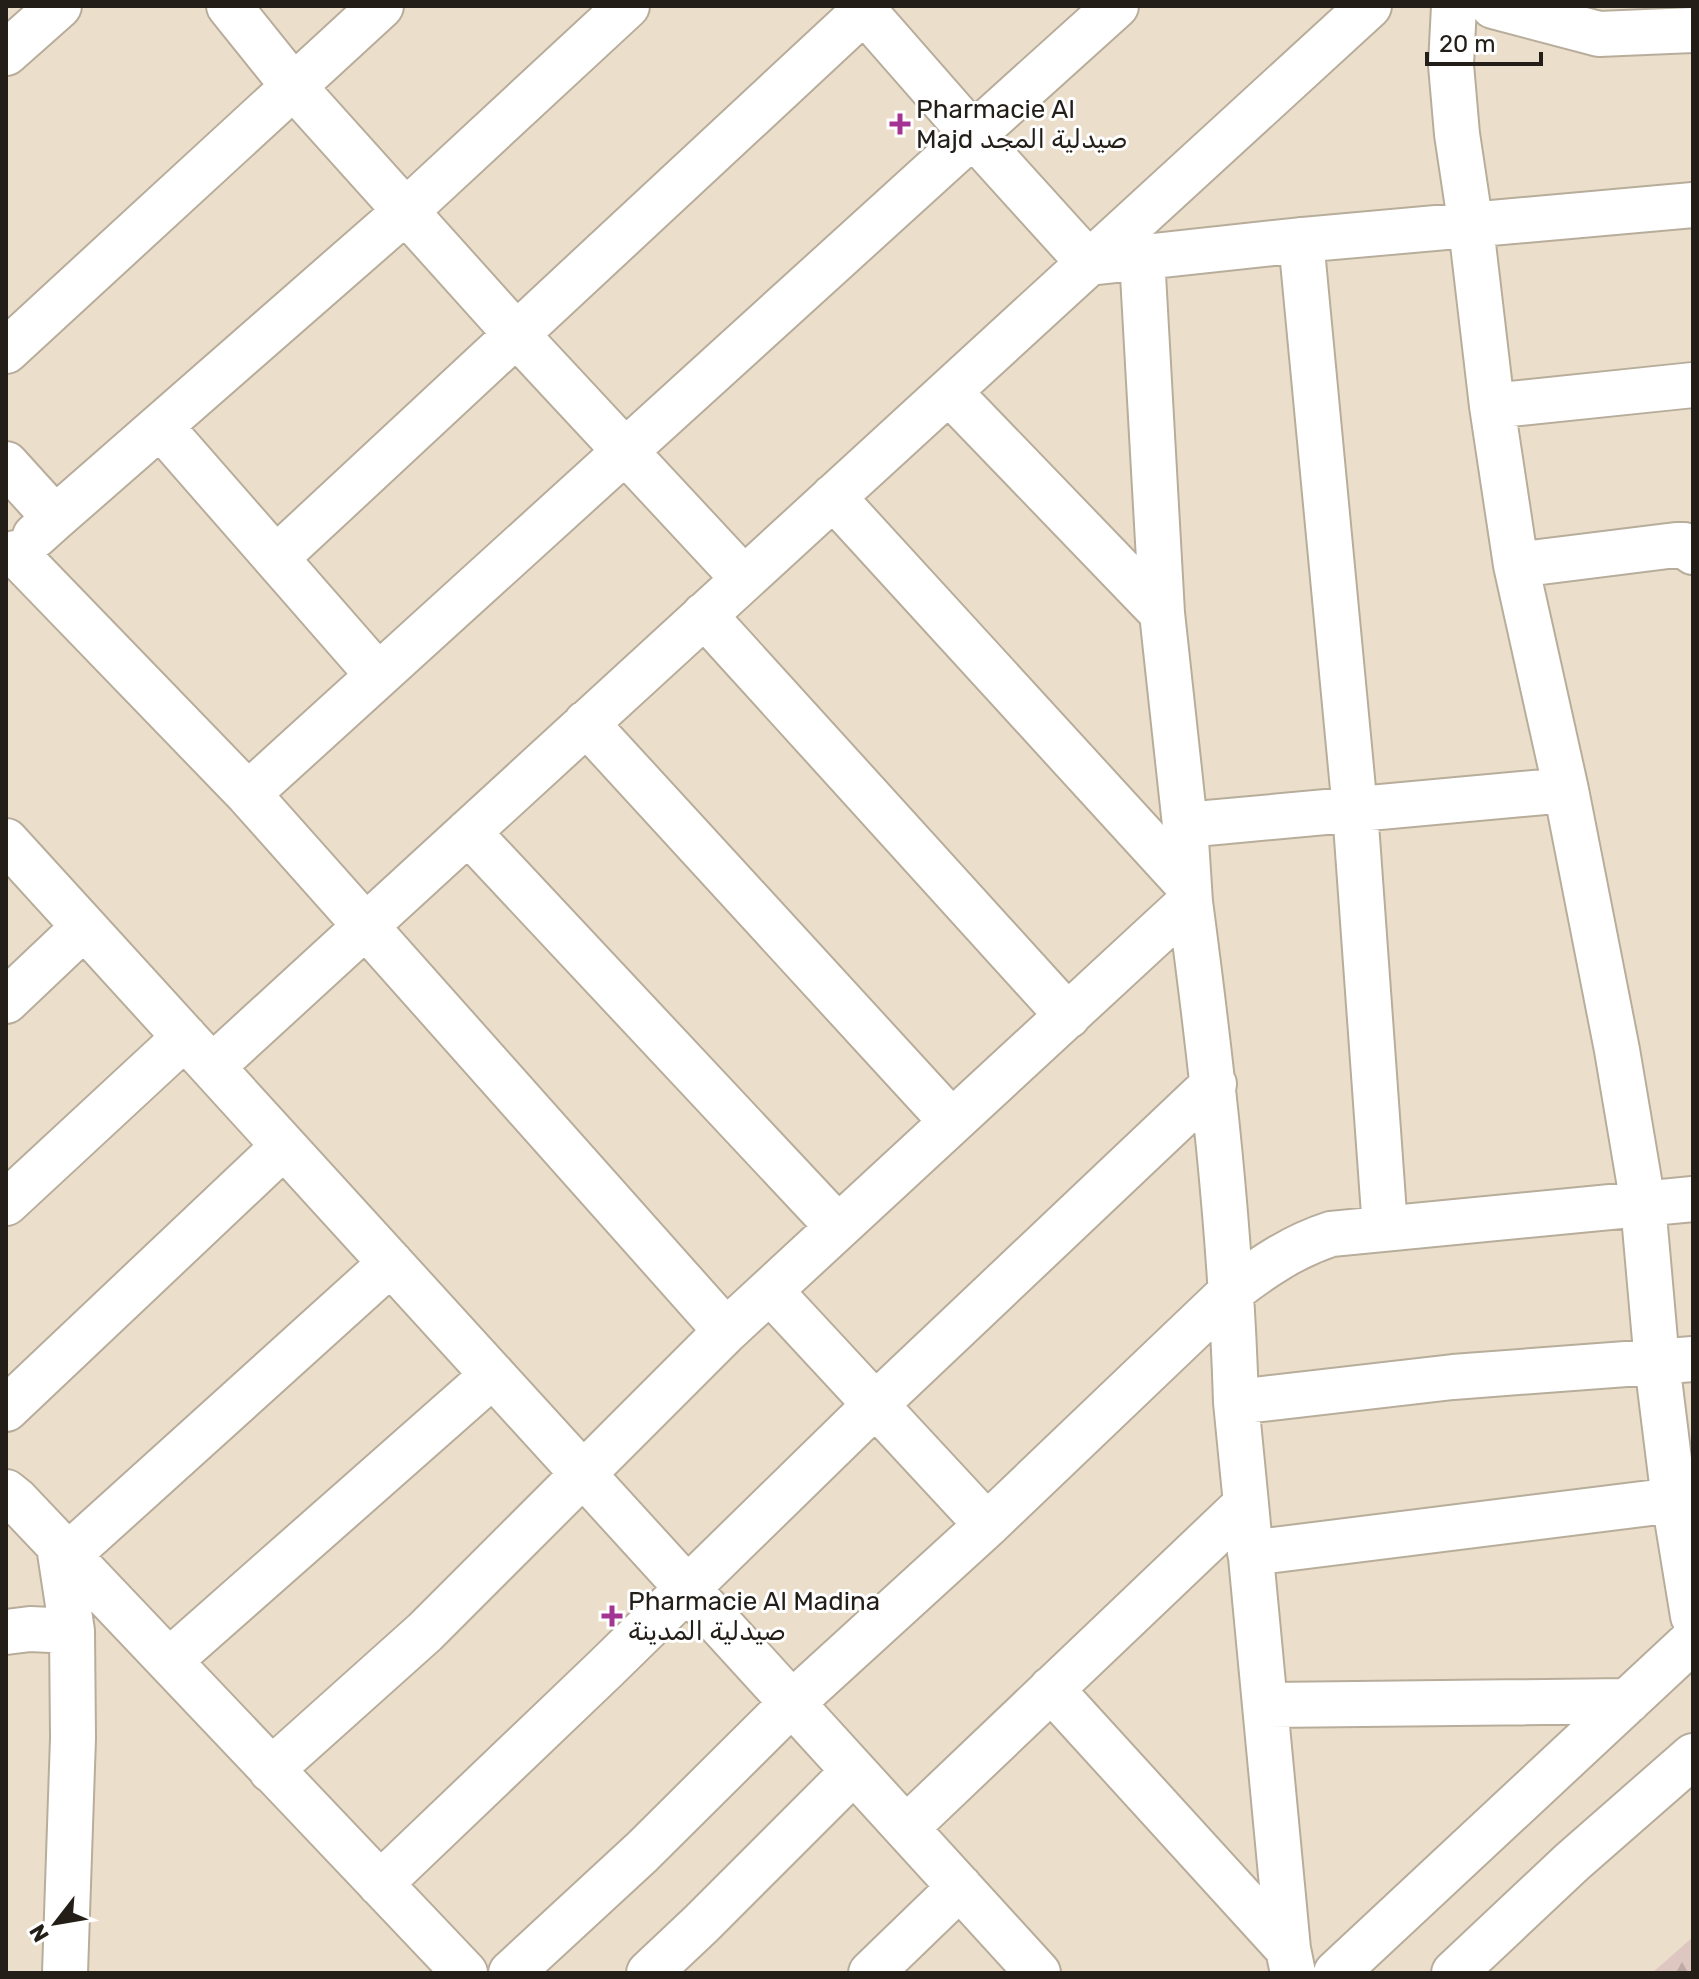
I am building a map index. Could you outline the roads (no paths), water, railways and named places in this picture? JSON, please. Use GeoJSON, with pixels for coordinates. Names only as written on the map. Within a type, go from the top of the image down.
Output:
{"type":"FeatureCollection","features":[{"type":"Feature","properties":{"kind":"street"},"geometry":{"type":"LineString","coordinates":[[6,53],[59,6]]}},
{"type":"Feature","properties":{"kind":"street"},"geometry":{"type":"LineString","coordinates":[[229,6],[294,87],[516,334],[744,579]]}},
{"type":"Feature","properties":{"kind":"street"},"geometry":{"type":"LineString","coordinates":[[6,351],[381,6]]}},
{"type":"Feature","properties":{"kind":"street"},"geometry":{"type":"LineString","coordinates":[[627,6],[407,210],[10,557],[248,794],[726,1331]]}},
{"type":"Feature","properties":{"kind":"street"},"geometry":{"type":"LineString","coordinates":[[248,794],[1116,6]]}},
{"type":"Feature","properties":{"kind":"street"},"geometry":{"type":"LineString","coordinates":[[1454,6],[1451,65],[1457,134],[1492,406],[1516,565],[1566,790],[1675,1361],[1674,1500],[1693,1616]]}},
{"type":"Feature","properties":{"kind":"street"},"geometry":{"type":"LineString","coordinates":[[1493,6],[1599,34],[1693,30]]}},
{"type":"Feature","properties":{"kind":"street"},"geometry":{"type":"LineString","coordinates":[[276,558],[862,8],[1089,263]]}},
{"type":"Feature","properties":{"kind":"street"},"geometry":{"type":"LineString","coordinates":[[6,1203],[198,1052],[366,926],[1089,263],[1347,13]]}},
{"type":"Feature","properties":{"kind":"street"},"geometry":{"type":"LineString","coordinates":[[1089,263],[1301,240],[1693,205]]}},
{"type":"Feature","properties":{"kind":"street"},"geometry":{"type":"LineString","coordinates":[[1301,240],[1355,810],[1385,1228]]}},
{"type":"Feature","properties":{"kind":"street"},"geometry":{"type":"LineString","coordinates":[[1142,257],[1162,613],[1185,825],[1189,893],[1214,1084],[1233,1290],[1236,1402],[1290,1961]]}},
{"type":"Feature","properties":{"kind":"street"},"geometry":{"type":"LineString","coordinates":[[1492,406],[1693,385]]}},
{"type":"Feature","properties":{"kind":"street"},"geometry":{"type":"LineString","coordinates":[[949,392],[1162,613]]}},
{"type":"Feature","properties":{"kind":"street"},"geometry":{"type":"LineString","coordinates":[[161,427],[377,674]]}},
{"type":"Feature","properties":{"kind":"street"},"geometry":{"type":"LineString","coordinates":[[6,464],[55,518]]}},
{"type":"Feature","properties":{"kind":"street"},"geometry":{"type":"LineString","coordinates":[[833,497],[1189,893]]}},
{"type":"Feature","properties":{"kind":"street"},"geometry":{"type":"LineString","coordinates":[[1516,565],[1676,545],[1684,545],[1693,552]]}},
{"type":"Feature","properties":{"kind":"street"},"geometry":{"type":"LineString","coordinates":[[704,615],[1068,1016]]}},
{"type":"Feature","properties":{"kind":"street"},"geometry":{"type":"LineString","coordinates":[[586,723],[952,1122]]}},
{"type":"Feature","properties":{"kind":"street"},"geometry":{"type":"LineString","coordinates":[[1185,825],[1566,790]]}},
{"type":"Feature","properties":{"kind":"street"},"geometry":{"type":"LineString","coordinates":[[468,832],[838,1227]]}},
{"type":"Feature","properties":{"kind":"street"},"geometry":{"type":"LineString","coordinates":[[7,846],[1038,1973]]}},
{"type":"Feature","properties":{"kind":"street"},"geometry":{"type":"LineString","coordinates":[[271,1770],[425,1632],[726,1331],[1068,1016],[1189,893]]}},
{"type":"Feature","properties":{"kind":"street"},"geometry":{"type":"LineString","coordinates":[[6,1001],[84,927]]}},
{"type":"Feature","properties":{"kind":"street"},"geometry":{"type":"LineString","coordinates":[[380,1884],[874,1406],[1214,1084]]}},
{"type":"Feature","properties":{"kind":"street"},"geometry":{"type":"LineString","coordinates":[[6,1409],[284,1146]]}},
{"type":"Feature","properties":{"kind":"street"},"geometry":{"type":"LineString","coordinates":[[511,1973],[642,1852],[792,1703],[987,1525],[1233,1290],[1264,1266],[1311,1240],[1331,1234],[1693,1199]]}},
{"type":"Feature","properties":{"kind":"street"},"geometry":{"type":"LineString","coordinates":[[63,1551],[391,1263]]}},
{"type":"Feature","properties":{"kind":"street"},"geometry":{"type":"LineString","coordinates":[[770,1291],[987,1525]]}},
{"type":"Feature","properties":{"kind":"street"},"geometry":{"type":"LineString","coordinates":[[1236,1402],[1453,1377],[1675,1361]]}},
{"type":"Feature","properties":{"kind":"street"},"geometry":{"type":"LineString","coordinates":[[169,1661],[493,1375]]}},
{"type":"Feature","properties":{"kind":"street"},"geometry":{"type":"LineString","coordinates":[[6,1492],[465,1973]]}},
{"type":"Feature","properties":{"kind":"street"},"geometry":{"type":"LineString","coordinates":[[1250,1553],[1674,1500]]}},
{"type":"Feature","properties":{"kind":"street"},"geometry":{"type":"LineString","coordinates":[[906,1828],[1246,1504]]}},
{"type":"Feature","properties":{"kind":"street"},"geometry":{"type":"LineString","coordinates":[[63,1551],[72,1631],[73,1738],[65,1973]]}},
{"type":"Feature","properties":{"kind":"street"},"geometry":{"type":"LineString","coordinates":[[6,1632],[30,1629],[72,1631]]}},
{"type":"Feature","properties":{"kind":"street"},"geometry":{"type":"LineString","coordinates":[[1336,1973],[1693,1640]]}},
{"type":"Feature","properties":{"kind":"street"},"geometry":{"type":"LineString","coordinates":[[1051,1689],[1290,1961]]}},
{"type":"Feature","properties":{"kind":"street"},"geometry":{"type":"LineString","coordinates":[[1265,1705],[1628,1701]]}},
{"type":"Feature","properties":{"kind":"street"},"geometry":{"type":"LineString","coordinates":[[1454,1973],[1572,1862],[1693,1756]]}},
{"type":"Feature","properties":{"kind":"street"},"geometry":{"type":"LineString","coordinates":[[649,1973],[854,1771]]}},
{"type":"Feature","properties":{"kind":"street"},"geometry":{"type":"LineString","coordinates":[[871,1973],[960,1887]]}},
{"type":"Feature","properties":{"kind":"place","name":"Pharmacie Al Majd صيدلية المجد"},"geometry":{"type":"Point","coordinates":[900,124]}},
{"type":"Feature","properties":{"kind":"place","name":"Pharmacie Al Madina صيدلية المدينة"},"geometry":{"type":"Point","coordinates":[612,1616]}}]}
